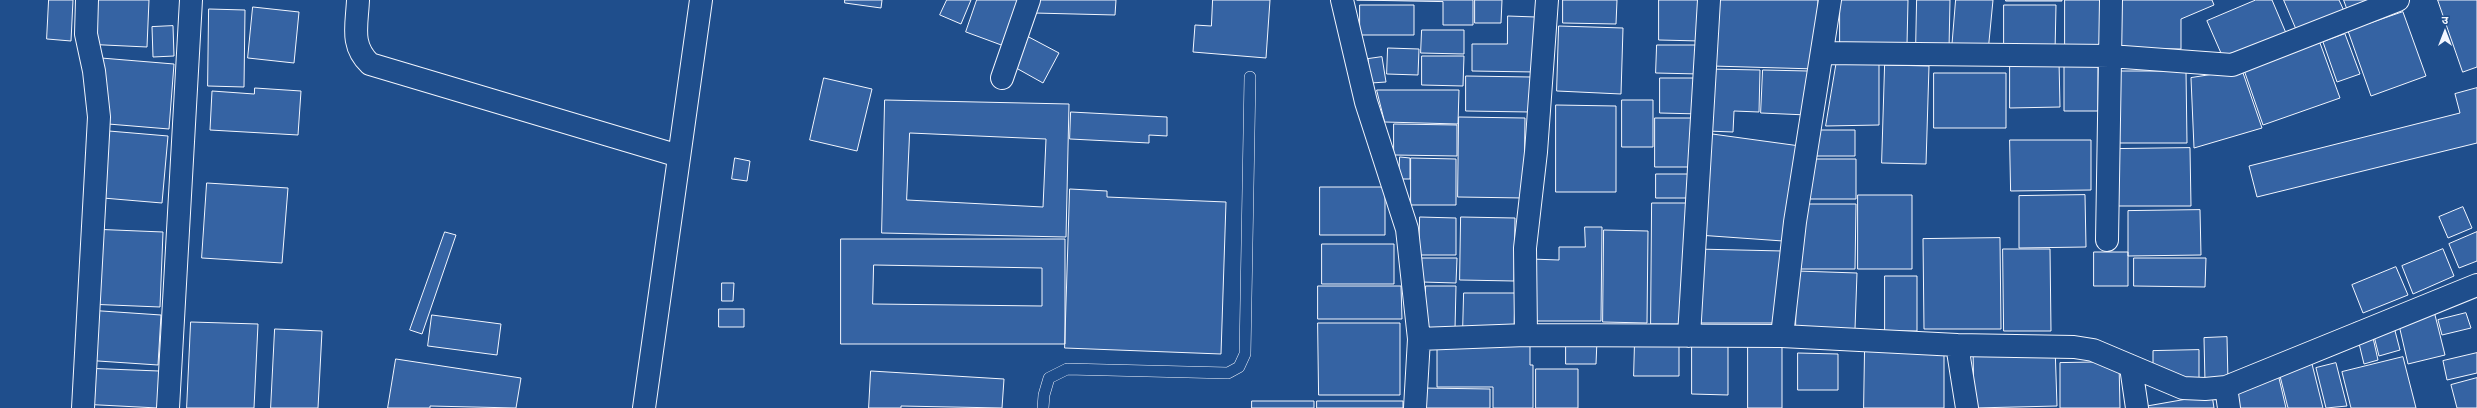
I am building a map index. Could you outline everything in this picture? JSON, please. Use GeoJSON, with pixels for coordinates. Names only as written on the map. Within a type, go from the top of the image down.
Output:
{"type":"FeatureCollection","features":[{"type":"Feature","properties":{"kind":"street"},"geometry":{"type":"LineString","coordinates":[[83,408],[99,118],[94,72],[86,34],[87,0]]}},
{"type":"Feature","properties":{"kind":"street"},"geometry":{"type":"LineString","coordinates":[[168,408],[191,0]]}},
{"type":"Feature","properties":{"kind":"street"},"geometry":{"type":"LineString","coordinates":[[358,0],[356,43],[360,54],[370,64],[679,156]]}},
{"type":"Feature","properties":{"kind":"street"},"geometry":{"type":"LineString","coordinates":[[644,408],[701,0]]}},
{"type":"Feature","properties":{"kind":"street"},"geometry":{"type":"LineString","coordinates":[[1002,78],[1029,0]]}},
{"type":"Feature","properties":{"kind":"street"},"geometry":{"type":"LineString","coordinates":[[1342,0],[1366,102],[1407,229],[1419,339],[1415,408]]}},
{"type":"Feature","properties":{"kind":"street"},"geometry":{"type":"LineString","coordinates":[[1526,335],[1525,248],[1536,152],[1547,0]]}},
{"type":"Feature","properties":{"kind":"street"},"geometry":{"type":"LineString","coordinates":[[1688,336],[1709,0]]}},
{"type":"Feature","properties":{"kind":"street"},"geometry":{"type":"LineString","coordinates":[[1782,336],[1795,222],[1830,0]]}},
{"type":"Feature","properties":{"kind":"street"},"geometry":{"type":"LineString","coordinates":[[2108,240],[2111,0]]}},
{"type":"Feature","properties":{"kind":"street"},"geometry":{"type":"LineString","coordinates":[[1822,54],[2110,56],[2232,65],[2398,0]]}},
{"type":"Feature","properties":{"kind":"street"},"geometry":{"type":"LineString","coordinates":[[1419,339],[1526,335],[1782,336],[1957,344],[2074,347],[2093,350],[2183,388],[2205,389],[2226,387],[2477,285]]}},
{"type":"Feature","properties":{"kind":"street"},"geometry":{"type":"LineString","coordinates":[[1957,344],[1967,408]]}},
{"type":"Feature","properties":{"kind":"street"},"geometry":{"type":"LineString","coordinates":[[2131,367],[2137,408]]}},
{"type":"Feature","properties":{"kind":"street"},"geometry":{"type":"LineString","coordinates":[[2226,387],[2229,408]]}},
{"type":"Feature","properties":{"kind":"lane"},"geometry":{"type":"LineString","coordinates":[[1043,408],[1049,378],[1067,369],[1228,373],[1239,367],[1245,354],[1250,77]]}},
{"type":"Feature","properties":{"kind":"building"},"geometry":{"type":"Polygon","coordinates":[[[49,0],[73,0],[71,41],[47,39],[49,0]]]}},
{"type":"Feature","properties":{"kind":"building"},"geometry":{"type":"Polygon","coordinates":[[[85,0],[149,0],[147,47],[83,44],[85,0]]]}},
{"type":"Feature","properties":{"kind":"building"},"geometry":{"type":"Polygon","coordinates":[[[845,0],[882,0],[881,8],[845,3],[845,0]]]}},
{"type":"Feature","properties":{"kind":"building"},"geometry":{"type":"Polygon","coordinates":[[[947,0],[971,0],[961,24],[940,15],[947,0]]]}},
{"type":"Feature","properties":{"kind":"building"},"geometry":{"type":"Polygon","coordinates":[[[977,0],[1021,0],[1004,46],[966,32],[977,0]]]}},
{"type":"Feature","properties":{"kind":"building"},"geometry":{"type":"Polygon","coordinates":[[[1034,0],[1116,0],[1115,15],[1034,13],[1034,0]]]}},
{"type":"Feature","properties":{"kind":"building"},"geometry":{"type":"Polygon","coordinates":[[[1213,0],[1270,0],[1266,58],[1193,52],[1195,25],[1211,26],[1213,0]]]}},
{"type":"Feature","properties":{"kind":"building"},"geometry":{"type":"Polygon","coordinates":[[[1357,0],[1473,0],[1473,25],[1443,25],[1443,2],[1357,0]]]}},
{"type":"Feature","properties":{"kind":"building"},"geometry":{"type":"Polygon","coordinates":[[[1475,0],[1502,0],[1501,23],[1475,23],[1475,0]]]}},
{"type":"Feature","properties":{"kind":"building"},"geometry":{"type":"Polygon","coordinates":[[[1563,0],[1617,0],[1616,24],[1563,23],[1563,0]]]}},
{"type":"Feature","properties":{"kind":"building"},"geometry":{"type":"Polygon","coordinates":[[[1659,0],[1700,0],[1700,41],[1659,40],[1659,0]]]}},
{"type":"Feature","properties":{"kind":"building"},"geometry":{"type":"Polygon","coordinates":[[[1714,0],[1818,0],[1816,69],[1712,66],[1714,0]]]}},
{"type":"Feature","properties":{"kind":"building"},"geometry":{"type":"Polygon","coordinates":[[[1840,0],[1908,0],[1907,45],[1840,44],[1840,0]]]}},
{"type":"Feature","properties":{"kind":"building"},"geometry":{"type":"Polygon","coordinates":[[[1917,0],[1950,0],[1949,49],[1916,49],[1917,0]]]}},
{"type":"Feature","properties":{"kind":"building"},"geometry":{"type":"Polygon","coordinates":[[[1956,0],[1993,0],[1988,52],[1952,49],[1956,0]]]}},
{"type":"Feature","properties":{"kind":"building"},"geometry":{"type":"Polygon","coordinates":[[[2062,0],[2062,1],[2006,1],[2062,0]]]}},
{"type":"Feature","properties":{"kind":"building"},"geometry":{"type":"Polygon","coordinates":[[[2065,0],[2105,0],[2104,49],[2065,48],[2065,0]]]}},
{"type":"Feature","properties":{"kind":"building"},"geometry":{"type":"Polygon","coordinates":[[[2117,0],[2212,0],[2214,5],[2181,19],[2181,49],[2117,48],[2117,0]]]}},
{"type":"Feature","properties":{"kind":"building"},"geometry":{"type":"Polygon","coordinates":[[[2256,0],[2272,0],[2286,33],[2224,60],[2207,21],[2256,0]]]}},
{"type":"Feature","properties":{"kind":"building"},"geometry":{"type":"Polygon","coordinates":[[[2284,0],[2339,0],[2345,13],[2298,33],[2284,0]]]}},
{"type":"Feature","properties":{"kind":"building"},"geometry":{"type":"Polygon","coordinates":[[[2344,0],[2375,0],[2348,11],[2344,0]]]}},
{"type":"Feature","properties":{"kind":"building"},"geometry":{"type":"Polygon","coordinates":[[[2438,0],[2477,0],[2477,67],[2463,72],[2438,0]]]}},
{"type":"Feature","properties":{"kind":"building"},"geometry":{"type":"Polygon","coordinates":[[[1360,5],[1414,5],[1414,35],[1360,35],[1360,5]]]}},
{"type":"Feature","properties":{"kind":"building"},"geometry":{"type":"Polygon","coordinates":[[[2004,5],[2056,5],[2055,52],[2004,51],[2004,5]]]}},
{"type":"Feature","properties":{"kind":"building"},"geometry":{"type":"Polygon","coordinates":[[[253,7],[299,12],[294,63],[248,58],[253,7]]]}},
{"type":"Feature","properties":{"kind":"building"},"geometry":{"type":"Polygon","coordinates":[[[209,9],[245,10],[244,87],[208,86],[209,9]]]}},
{"type":"Feature","properties":{"kind":"building"},"geometry":{"type":"Polygon","coordinates":[[[2403,12],[2426,76],[2371,96],[2348,31],[2403,12]]]}},
{"type":"Feature","properties":{"kind":"building"},"geometry":{"type":"Polygon","coordinates":[[[1508,16],[1536,17],[1535,72],[1472,71],[1472,44],[1507,44],[1508,16]]]}},
{"type":"Feature","properties":{"kind":"building"},"geometry":{"type":"Polygon","coordinates":[[[173,26],[174,56],[153,57],[152,27],[173,26]]]}},
{"type":"Feature","properties":{"kind":"building"},"geometry":{"type":"Polygon","coordinates":[[[1559,26],[1623,28],[1621,94],[1557,91],[1559,26]]]}},
{"type":"Feature","properties":{"kind":"building"},"geometry":{"type":"Polygon","coordinates":[[[1422,30],[1464,30],[1464,54],[1421,53],[1422,30]]]}},
{"type":"Feature","properties":{"kind":"building"},"geometry":{"type":"Polygon","coordinates":[[[2345,34],[2360,74],[2337,82],[2323,42],[2345,34]]]}},
{"type":"Feature","properties":{"kind":"building"},"geometry":{"type":"Polygon","coordinates":[[[1025,35],[1059,53],[1043,83],[1009,64],[1025,35]]]}},
{"type":"Feature","properties":{"kind":"building"},"geometry":{"type":"Polygon","coordinates":[[[2320,43],[2340,98],[2263,125],[2244,70],[2320,43]]]}},
{"type":"Feature","properties":{"kind":"building"},"geometry":{"type":"Polygon","coordinates":[[[1657,45],[1699,45],[1699,74],[1656,73],[1657,45]]]}},
{"type":"Feature","properties":{"kind":"building"},"geometry":{"type":"Polygon","coordinates":[[[1388,48],[1419,49],[1418,75],[1387,74],[1388,48]]]}},
{"type":"Feature","properties":{"kind":"building"},"geometry":{"type":"Polygon","coordinates":[[[1422,56],[1464,56],[1463,86],[1422,85],[1422,56]]]}},
{"type":"Feature","properties":{"kind":"building"},"geometry":{"type":"Polygon","coordinates":[[[1382,57],[1386,82],[1371,83],[1368,59],[1382,57]]]}},
{"type":"Feature","properties":{"kind":"building"},"geometry":{"type":"Polygon","coordinates":[[[101,58],[174,64],[169,129],[96,123],[101,58]]]}},
{"type":"Feature","properties":{"kind":"building"},"geometry":{"type":"Polygon","coordinates":[[[1837,60],[1879,61],[1879,125],[1826,126],[1837,60]]]}},
{"type":"Feature","properties":{"kind":"building"},"geometry":{"type":"Polygon","coordinates":[[[2098,60],[2098,111],[2064,111],[2064,61],[2098,60]]]}},
{"type":"Feature","properties":{"kind":"building"},"geometry":{"type":"Polygon","coordinates":[[[2010,61],[2059,61],[2060,107],[2010,108],[2010,61]]]}},
{"type":"Feature","properties":{"kind":"building"},"geometry":{"type":"Polygon","coordinates":[[[1885,65],[1929,66],[1926,164],[1882,163],[1885,65]]]}},
{"type":"Feature","properties":{"kind":"building"},"geometry":{"type":"Polygon","coordinates":[[[1709,69],[1760,70],[1759,112],[1734,111],[1733,132],[1707,131],[1709,69]]]}},
{"type":"Feature","properties":{"kind":"building"},"geometry":{"type":"Polygon","coordinates":[[[1763,70],[1808,71],[1807,115],[1761,113],[1763,70]]]}},
{"type":"Feature","properties":{"kind":"building"},"geometry":{"type":"Polygon","coordinates":[[[2242,70],[2262,128],[2194,148],[2191,78],[2242,70]]]}},
{"type":"Feature","properties":{"kind":"building"},"geometry":{"type":"Polygon","coordinates":[[[2119,71],[2186,71],[2187,143],[2120,143],[2119,71]]]}},
{"type":"Feature","properties":{"kind":"building"},"geometry":{"type":"Polygon","coordinates":[[[1934,73],[2006,73],[2006,128],[1934,128],[1934,73]]]}},
{"type":"Feature","properties":{"kind":"building"},"geometry":{"type":"Polygon","coordinates":[[[1466,76],[1531,77],[1530,112],[1466,111],[1466,76]]]}},
{"type":"Feature","properties":{"kind":"building"},"geometry":{"type":"Polygon","coordinates":[[[824,78],[872,89],[857,151],[810,140],[824,78]]]}},
{"type":"Feature","properties":{"kind":"building"},"geometry":{"type":"Polygon","coordinates":[[[1660,78],[1700,78],[1700,114],[1660,113],[1660,78]]]}},
{"type":"Feature","properties":{"kind":"building"},"geometry":{"type":"Polygon","coordinates":[[[255,88],[301,91],[298,135],[210,130],[212,91],[254,94],[255,88]]]}},
{"type":"Feature","properties":{"kind":"building"},"geometry":{"type":"Polygon","coordinates":[[[2477,88],[2477,143],[2257,197],[2249,166],[2460,113],[2455,94],[2477,88]]]}},
{"type":"Feature","properties":{"kind":"building"},"geometry":{"type":"Polygon","coordinates":[[[1377,90],[1459,90],[1458,124],[1385,122],[1377,90]]]}},
{"type":"Feature","properties":{"kind":"building"},"geometry":{"type":"Polygon","coordinates":[[[885,100],[1069,104],[1066,237],[882,233],[885,100]],[[910,133],[907,200],[1043,207],[1046,139],[910,133]]]}},
{"type":"Feature","properties":{"kind":"building"},"geometry":{"type":"Polygon","coordinates":[[[1622,100],[1653,100],[1653,147],[1622,147],[1622,100]]]}},
{"type":"Feature","properties":{"kind":"building"},"geometry":{"type":"Polygon","coordinates":[[[1556,105],[1616,106],[1616,192],[1556,192],[1556,105]]]}},
{"type":"Feature","properties":{"kind":"building"},"geometry":{"type":"Polygon","coordinates":[[[1071,112],[1167,117],[1167,136],[1149,135],[1149,143],[1070,139],[1071,112]]]}},
{"type":"Feature","properties":{"kind":"building"},"geometry":{"type":"Polygon","coordinates":[[[1459,117],[1525,118],[1524,198],[1458,197],[1459,117]]]}},
{"type":"Feature","properties":{"kind":"building"},"geometry":{"type":"Polygon","coordinates":[[[1655,118],[1696,118],[1695,167],[1655,167],[1655,118]]]}},
{"type":"Feature","properties":{"kind":"building"},"geometry":{"type":"Polygon","coordinates":[[[1394,124],[1457,125],[1457,156],[1394,155],[1394,124]]]}},
{"type":"Feature","properties":{"kind":"building"},"geometry":{"type":"Polygon","coordinates":[[[97,130],[168,136],[162,203],[91,197],[97,130]]]}},
{"type":"Feature","properties":{"kind":"building"},"geometry":{"type":"Polygon","coordinates":[[[1816,130],[1855,130],[1855,156],[1816,156],[1816,130]]]}},
{"type":"Feature","properties":{"kind":"building"},"geometry":{"type":"Polygon","coordinates":[[[1705,133],[1800,146],[1783,241],[1698,235],[1705,133]]]}},
{"type":"Feature","properties":{"kind":"building"},"geometry":{"type":"Polygon","coordinates":[[[2010,140],[2091,140],[2091,190],[2011,191],[2010,140]]]}},
{"type":"Feature","properties":{"kind":"building"},"geometry":{"type":"Polygon","coordinates":[[[2190,148],[2191,206],[2117,206],[2116,149],[2190,148]]]}},
{"type":"Feature","properties":{"kind":"building"},"geometry":{"type":"Polygon","coordinates":[[[1400,157],[1410,158],[1410,179],[1399,179],[1400,157]]]}},
{"type":"Feature","properties":{"kind":"building"},"geometry":{"type":"Polygon","coordinates":[[[735,158],[750,161],[747,181],[732,179],[735,158]]]}},
{"type":"Feature","properties":{"kind":"building"},"geometry":{"type":"Polygon","coordinates":[[[1411,158],[1456,159],[1456,205],[1411,205],[1411,158]]]}},
{"type":"Feature","properties":{"kind":"building"},"geometry":{"type":"Polygon","coordinates":[[[1812,159],[1856,159],[1856,199],[1807,199],[1812,159]]]}},
{"type":"Feature","properties":{"kind":"building"},"geometry":{"type":"Polygon","coordinates":[[[1656,174],[1690,174],[1689,198],[1656,198],[1656,174]]]}},
{"type":"Feature","properties":{"kind":"building"},"geometry":{"type":"Polygon","coordinates":[[[207,183],[288,188],[282,263],[202,258],[207,183]]]}},
{"type":"Feature","properties":{"kind":"building"},"geometry":{"type":"Polygon","coordinates":[[[1320,187],[1385,187],[1385,235],[1320,235],[1320,187]]]}},
{"type":"Feature","properties":{"kind":"building"},"geometry":{"type":"Polygon","coordinates":[[[1070,189],[1107,191],[1107,197],[1226,202],[1221,354],[1065,348],[1070,189]]]}},
{"type":"Feature","properties":{"kind":"building"},"geometry":{"type":"Polygon","coordinates":[[[1858,195],[1912,195],[1912,269],[1858,269],[1858,195]]]}},
{"type":"Feature","properties":{"kind":"building"},"geometry":{"type":"Polygon","coordinates":[[[2085,195],[2086,247],[2019,248],[2019,196],[2085,195]]]}},
{"type":"Feature","properties":{"kind":"building"},"geometry":{"type":"Polygon","coordinates":[[[1652,203],[1686,203],[1685,324],[1651,324],[1652,203]]]}},
{"type":"Feature","properties":{"kind":"building"},"geometry":{"type":"Polygon","coordinates":[[[1799,204],[1856,204],[1855,269],[1799,269],[1799,204]]]}},
{"type":"Feature","properties":{"kind":"building"},"geometry":{"type":"Polygon","coordinates":[[[2463,207],[2472,228],[2448,238],[2439,217],[2463,207]]]}},
{"type":"Feature","properties":{"kind":"building"},"geometry":{"type":"Polygon","coordinates":[[[2200,210],[2201,255],[2128,256],[2128,211],[2200,210]]]}},
{"type":"Feature","properties":{"kind":"building"},"geometry":{"type":"Polygon","coordinates":[[[1420,217],[1456,218],[1456,255],[1419,255],[1420,217]]]}},
{"type":"Feature","properties":{"kind":"building"},"geometry":{"type":"Polygon","coordinates":[[[1461,217],[1515,218],[1514,281],[1460,280],[1461,217]]]}},
{"type":"Feature","properties":{"kind":"building"},"geometry":{"type":"Polygon","coordinates":[[[1585,227],[1602,227],[1601,321],[1531,321],[1531,259],[1559,260],[1559,247],[1585,247],[1585,227]]]}},
{"type":"Feature","properties":{"kind":"building"},"geometry":{"type":"Polygon","coordinates":[[[90,229],[163,232],[160,307],[86,304],[90,229]]]}},
{"type":"Feature","properties":{"kind":"building"},"geometry":{"type":"Polygon","coordinates":[[[1604,230],[1648,231],[1647,323],[1603,322],[1604,230]]]}},
{"type":"Feature","properties":{"kind":"building"},"geometry":{"type":"Polygon","coordinates":[[[445,232],[456,235],[422,334],[410,330],[445,232]]]}},
{"type":"Feature","properties":{"kind":"building"},"geometry":{"type":"Polygon","coordinates":[[[2477,232],[2477,261],[2459,268],[2449,244],[2477,232]]]}},
{"type":"Feature","properties":{"kind":"building"},"geometry":{"type":"Polygon","coordinates":[[[2000,238],[2001,329],[1924,329],[1923,239],[2000,238]]]}},
{"type":"Feature","properties":{"kind":"building"},"geometry":{"type":"Polygon","coordinates":[[[841,239],[1065,239],[1065,344],[841,344],[841,239]],[[874,265],[873,304],[1042,306],[1042,268],[874,265]]]}},
{"type":"Feature","properties":{"kind":"building"},"geometry":{"type":"Polygon","coordinates":[[[1322,244],[1394,244],[1394,284],[1322,284],[1322,244]]]}},
{"type":"Feature","properties":{"kind":"building"},"geometry":{"type":"Polygon","coordinates":[[[1696,249],[1783,251],[1774,323],[1692,323],[1696,249]]]}},
{"type":"Feature","properties":{"kind":"building"},"geometry":{"type":"Polygon","coordinates":[[[2003,249],[2050,249],[2051,331],[2004,331],[2003,249]]]}},
{"type":"Feature","properties":{"kind":"building"},"geometry":{"type":"Polygon","coordinates":[[[2443,249],[2454,276],[2413,294],[2402,266],[2443,249]]]}},
{"type":"Feature","properties":{"kind":"building"},"geometry":{"type":"Polygon","coordinates":[[[2094,252],[2128,252],[2128,286],[2094,286],[2094,252]]]}},
{"type":"Feature","properties":{"kind":"building"},"geometry":{"type":"Polygon","coordinates":[[[1422,258],[1457,258],[1456,283],[1422,282],[1422,258]]]}},
{"type":"Feature","properties":{"kind":"building"},"geometry":{"type":"Polygon","coordinates":[[[2134,258],[2206,258],[2205,287],[2134,286],[2134,258]]]}},
{"type":"Feature","properties":{"kind":"building"},"geometry":{"type":"Polygon","coordinates":[[[2396,267],[2408,295],[2363,313],[2352,285],[2396,267]]]}},
{"type":"Feature","properties":{"kind":"building"},"geometry":{"type":"Polygon","coordinates":[[[1797,271],[1857,273],[1855,329],[1796,327],[1797,271]]]}},
{"type":"Feature","properties":{"kind":"building"},"geometry":{"type":"Polygon","coordinates":[[[1885,276],[1917,276],[1917,331],[1885,331],[1885,276]]]}},
{"type":"Feature","properties":{"kind":"building"},"geometry":{"type":"Polygon","coordinates":[[[722,283],[734,283],[733,301],[722,301],[722,283]]]}},
{"type":"Feature","properties":{"kind":"building"},"geometry":{"type":"Polygon","coordinates":[[[1318,286],[1401,286],[1402,319],[1318,319],[1318,286]]]}},
{"type":"Feature","properties":{"kind":"building"},"geometry":{"type":"Polygon","coordinates":[[[1426,286],[1456,286],[1455,329],[1425,328],[1426,286]]]}},
{"type":"Feature","properties":{"kind":"building"},"geometry":{"type":"Polygon","coordinates":[[[1464,293],[1515,293],[1514,332],[1463,331],[1464,293]]]}},
{"type":"Feature","properties":{"kind":"building"},"geometry":{"type":"Polygon","coordinates":[[[2432,303],[2445,355],[2408,364],[2396,312],[2432,303]]]}},
{"type":"Feature","properties":{"kind":"building"},"geometry":{"type":"Polygon","coordinates":[[[719,309],[744,309],[744,327],[719,327],[719,309]]]}},
{"type":"Feature","properties":{"kind":"building"},"geometry":{"type":"Polygon","coordinates":[[[87,310],[161,315],[158,365],[83,360],[87,310]]]}},
{"type":"Feature","properties":{"kind":"building"},"geometry":{"type":"Polygon","coordinates":[[[2466,313],[2471,328],[2442,335],[2438,320],[2466,313]]]}},
{"type":"Feature","properties":{"kind":"building"},"geometry":{"type":"Polygon","coordinates":[[[432,315],[501,324],[497,355],[428,346],[432,315]]]}},
{"type":"Feature","properties":{"kind":"building"},"geometry":{"type":"Polygon","coordinates":[[[2369,320],[2378,360],[2364,364],[2354,323],[2369,320]]]}},
{"type":"Feature","properties":{"kind":"building"},"geometry":{"type":"Polygon","coordinates":[[[191,322],[258,324],[254,408],[187,408],[191,322]]]}},
{"type":"Feature","properties":{"kind":"building"},"geometry":{"type":"Polygon","coordinates":[[[1318,323],[1400,323],[1400,395],[1319,395],[1318,323]]]}},
{"type":"Feature","properties":{"kind":"building"},"geometry":{"type":"Polygon","coordinates":[[[2394,327],[2400,350],[2379,356],[2373,332],[2394,327]]]}},
{"type":"Feature","properties":{"kind":"building"},"geometry":{"type":"Polygon","coordinates":[[[275,329],[322,331],[318,408],[271,408],[275,329]]]}},
{"type":"Feature","properties":{"kind":"building"},"geometry":{"type":"Polygon","coordinates":[[[2227,337],[2228,382],[2205,382],[2204,338],[2227,337]]]}},
{"type":"Feature","properties":{"kind":"building"},"geometry":{"type":"Polygon","coordinates":[[[1692,338],[1728,338],[1728,395],[1692,394],[1692,338]]]}},
{"type":"Feature","properties":{"kind":"building"},"geometry":{"type":"Polygon","coordinates":[[[1566,340],[1597,340],[1596,364],[1566,364],[1566,340]]]}},
{"type":"Feature","properties":{"kind":"building"},"geometry":{"type":"Polygon","coordinates":[[[1635,340],[1679,340],[1679,376],[1634,376],[1635,340]]]}},
{"type":"Feature","properties":{"kind":"building"},"geometry":{"type":"Polygon","coordinates":[[[1748,344],[1782,344],[1782,408],[1748,408],[1748,344]]]}},
{"type":"Feature","properties":{"kind":"building"},"geometry":{"type":"Polygon","coordinates":[[[2055,345],[2057,406],[1974,408],[1973,347],[2055,345]]]}},
{"type":"Feature","properties":{"kind":"building"},"geometry":{"type":"Polygon","coordinates":[[[1530,346],[1530,365],[1533,365],[1533,408],[1493,408],[1493,387],[1437,387],[1437,347],[1530,346]]]}},
{"type":"Feature","properties":{"kind":"building"},"geometry":{"type":"Polygon","coordinates":[[[1865,347],[1944,347],[1944,408],[1864,408],[1865,347]]]}},
{"type":"Feature","properties":{"kind":"building"},"geometry":{"type":"Polygon","coordinates":[[[2199,350],[2199,384],[2153,385],[2153,351],[2199,350]]]}},
{"type":"Feature","properties":{"kind":"building"},"geometry":{"type":"Polygon","coordinates":[[[1798,353],[1838,354],[1838,390],[1798,390],[1798,353]]]}},
{"type":"Feature","properties":{"kind":"building"},"geometry":{"type":"Polygon","coordinates":[[[2477,353],[2477,373],[2447,380],[2443,361],[2477,353]]]}},
{"type":"Feature","properties":{"kind":"building"},"geometry":{"type":"Polygon","coordinates":[[[2310,356],[2323,408],[2288,408],[2277,364],[2310,356]]]}},
{"type":"Feature","properties":{"kind":"building"},"geometry":{"type":"Polygon","coordinates":[[[2403,357],[2416,408],[2351,408],[2342,372],[2403,357]]]}},
{"type":"Feature","properties":{"kind":"building"},"geometry":{"type":"Polygon","coordinates":[[[396,359],[521,378],[516,408],[430,406],[430,408],[388,408],[396,359]]]}},
{"type":"Feature","properties":{"kind":"building"},"geometry":{"type":"Polygon","coordinates":[[[2119,362],[2120,408],[2060,408],[2060,363],[2119,362]]]}},
{"type":"Feature","properties":{"kind":"building"},"geometry":{"type":"Polygon","coordinates":[[[2336,363],[2347,406],[2326,408],[2316,368],[2336,363]]]}},
{"type":"Feature","properties":{"kind":"building"},"geometry":{"type":"Polygon","coordinates":[[[82,368],[159,371],[158,408],[80,404],[82,368]]]}},
{"type":"Feature","properties":{"kind":"building"},"geometry":{"type":"Polygon","coordinates":[[[1536,369],[1578,369],[1578,408],[1536,408],[1536,369]]]}},
{"type":"Feature","properties":{"kind":"building"},"geometry":{"type":"Polygon","coordinates":[[[871,371],[1004,379],[1002,408],[901,406],[901,408],[869,408],[871,371]]]}},
{"type":"Feature","properties":{"kind":"building"},"geometry":{"type":"Polygon","coordinates":[[[2279,378],[2286,408],[2230,408],[2226,391],[2279,378]]]}},
{"type":"Feature","properties":{"kind":"building"},"geometry":{"type":"Polygon","coordinates":[[[2477,378],[2477,408],[2457,408],[2451,385],[2477,378]]]}},
{"type":"Feature","properties":{"kind":"building"},"geometry":{"type":"Polygon","coordinates":[[[1423,388],[1490,389],[1490,408],[1423,408],[1423,388]]]}},
{"type":"Feature","properties":{"kind":"building"},"geometry":{"type":"Polygon","coordinates":[[[2212,395],[2214,408],[2136,408],[2212,395]]]}},
{"type":"Feature","properties":{"kind":"building"},"geometry":{"type":"Polygon","coordinates":[[[1252,401],[1314,401],[1314,408],[1252,408],[1252,401]]]}},
{"type":"Feature","properties":{"kind":"building"},"geometry":{"type":"Polygon","coordinates":[[[1317,401],[1403,401],[1403,408],[1317,408],[1317,401]]]}}]}
